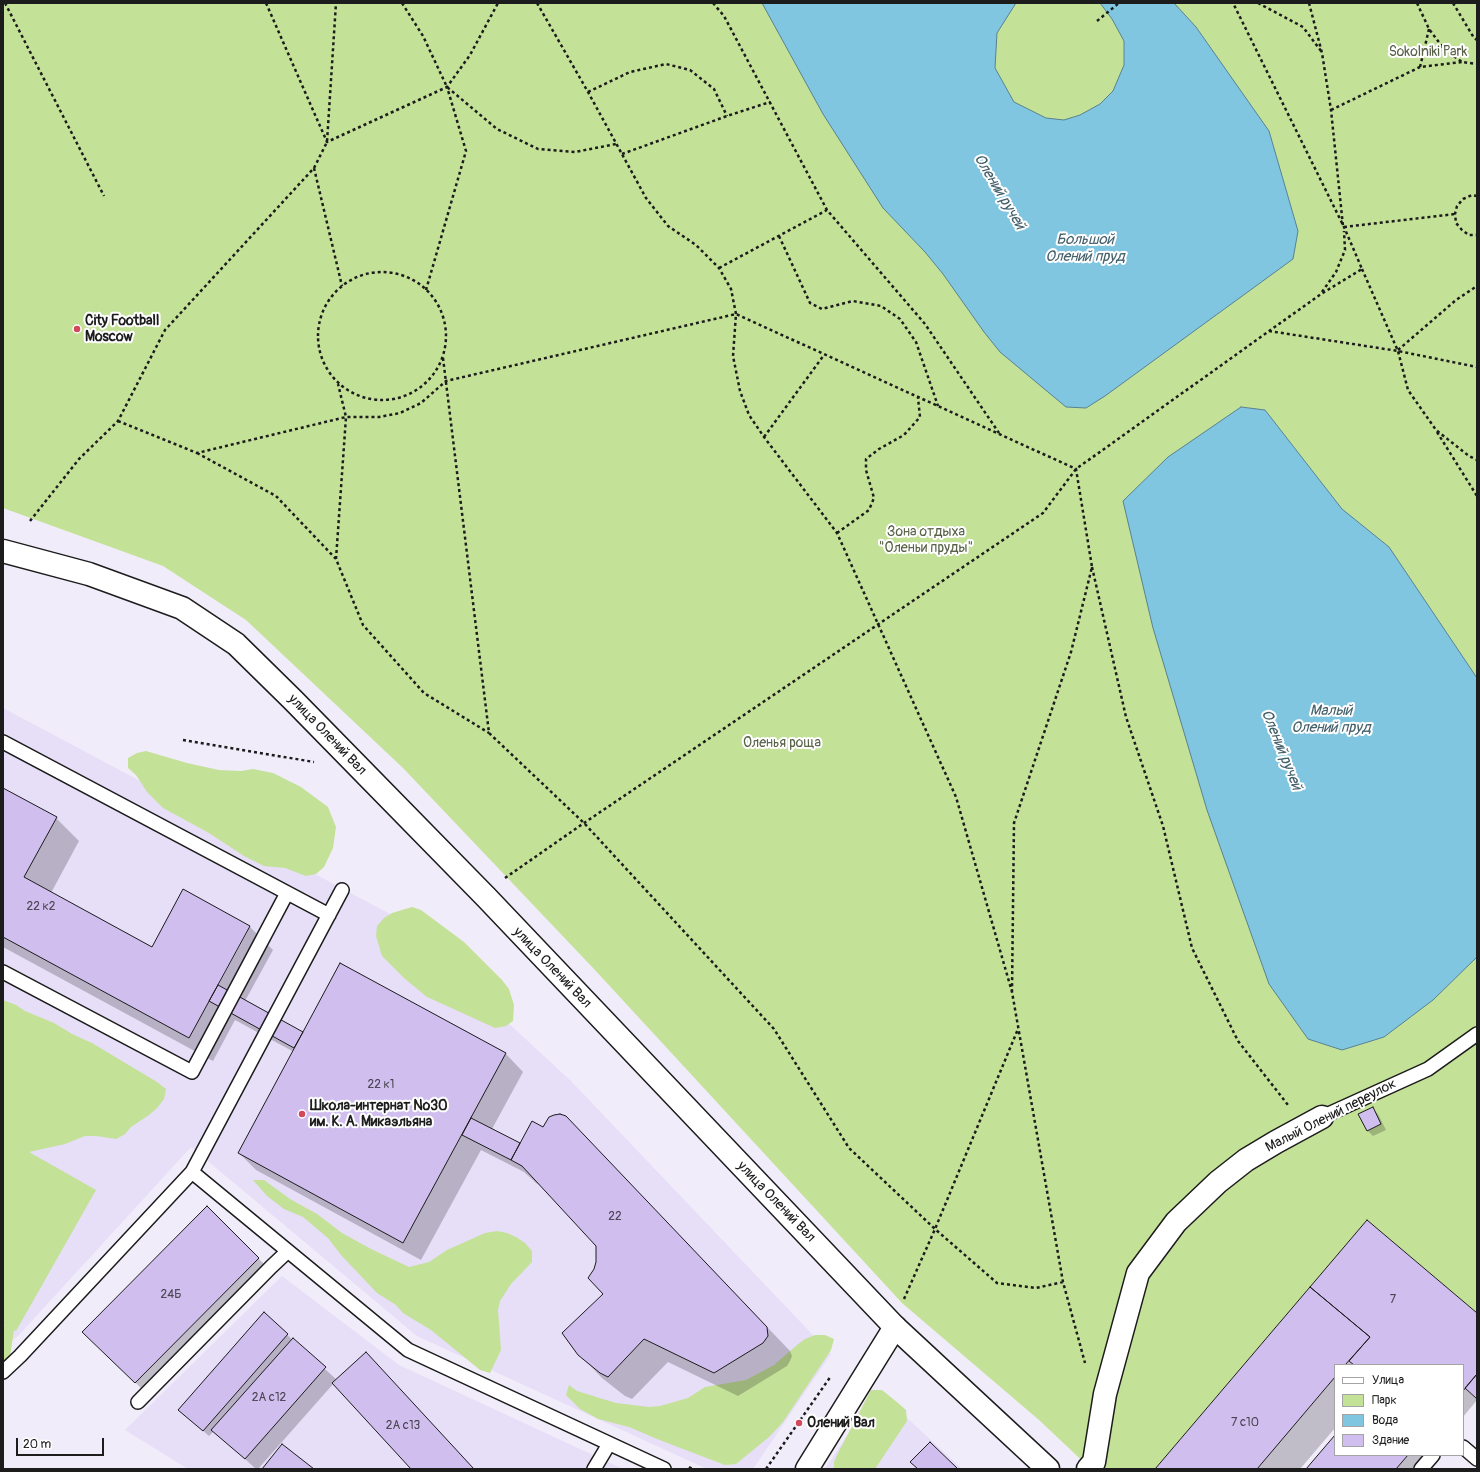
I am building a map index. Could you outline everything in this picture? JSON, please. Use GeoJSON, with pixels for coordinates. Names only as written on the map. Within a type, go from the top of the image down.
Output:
{"type":"FeatureCollection","features":[{"type":"Feature","properties":{"kind":"main road","name":"улица Олений Вал"},"geometry":{"type":"LineString","coordinates":[[3,552],[89,574],[182,608],[236,644],[293,700],[475,886],[895,1327],[1048,1469]]}},
{"type":"Feature","properties":{"kind":"main road","name":"Малый Олений переулок"},"geometry":{"type":"LineString","coordinates":[[1088,1469],[1094,1462],[1105,1394],[1138,1273],[1176,1222],[1218,1182],[1246,1160],[1322,1117]]}},
{"type":"Feature","properties":{"kind":"main road"},"geometry":{"type":"LineString","coordinates":[[807,1469],[895,1327]]}},
{"type":"Feature","properties":{"kind":"lane"},"geometry":{"type":"LineString","coordinates":[[3,742],[328,915]]}},
{"type":"Feature","properties":{"kind":"lane"},"geometry":{"type":"LineString","coordinates":[[3,1372],[20,1356],[192,1172],[342,890]]}},
{"type":"Feature","properties":{"kind":"lane"},"geometry":{"type":"LineString","coordinates":[[3,972],[192,1072],[287,893]]}},
{"type":"Feature","properties":{"kind":"lane","name":"Малый Олений переулок"},"geometry":{"type":"LineString","coordinates":[[1322,1117],[1428,1069],[1477,1034]]}},
{"type":"Feature","properties":{"kind":"lane"},"geometry":{"type":"LineString","coordinates":[[192,1172],[408,1350],[664,1469]]}},
{"type":"Feature","properties":{"kind":"lane"},"geometry":{"type":"LineString","coordinates":[[138,1402],[288,1251]]}},
{"type":"Feature","properties":{"kind":"lane"},"geometry":{"type":"LineString","coordinates":[[594,1469],[609,1444]]}},
{"type":"Feature","properties":{"kind":"lane"},"geometry":{"type":"LineString","coordinates":[[1464,1448],[1477,1459]]}},
{"type":"Feature","properties":{"kind":"lane"},"geometry":{"type":"LineString","coordinates":[[1421,1469],[1432,1456]]}},
{"type":"Feature","properties":{"kind":"path"},"geometry":{"type":"LineString","coordinates":[[5,3],[104,196]]}},
{"type":"Feature","properties":{"kind":"path"},"geometry":{"type":"LineString","coordinates":[[266,3],[327,142]]}},
{"type":"Feature","properties":{"kind":"path"},"geometry":{"type":"LineString","coordinates":[[30,521],[79,459],[118,421],[165,330],[314,168],[327,142],[336,3]]}},
{"type":"Feature","properties":{"kind":"path"},"geometry":{"type":"LineString","coordinates":[[402,3],[423,36],[447,87],[466,151],[426,290]]}},
{"type":"Feature","properties":{"kind":"path"},"geometry":{"type":"LineString","coordinates":[[327,142],[447,87],[470,55],[498,3]]}},
{"type":"Feature","properties":{"kind":"path"},"geometry":{"type":"LineString","coordinates":[[537,3],[646,198],[668,226],[696,245],[719,268],[731,289],[736,314],[733,356],[740,391],[749,415],[837,533],[956,797],[1012,992],[1063,1282],[1086,1366]]}},
{"type":"Feature","properties":{"kind":"path"},"geometry":{"type":"LineString","coordinates":[[713,3],[724,16],[827,210],[925,324],[999,433]]}},
{"type":"Feature","properties":{"kind":"path"},"geometry":{"type":"LineString","coordinates":[[1097,21],[1119,3]]}},
{"type":"Feature","properties":{"kind":"path"},"geometry":{"type":"LineString","coordinates":[[1233,3],[1344,227],[1398,351],[1408,390],[1436,430],[1477,496]]}},
{"type":"Feature","properties":{"kind":"path"},"geometry":{"type":"LineString","coordinates":[[1258,3],[1303,27],[1322,53]]}},
{"type":"Feature","properties":{"kind":"path"},"geometry":{"type":"LineString","coordinates":[[1309,3],[1322,53],[1344,227],[1345,250],[1336,272],[1321,294]]}},
{"type":"Feature","properties":{"kind":"path"},"geometry":{"type":"LineString","coordinates":[[1416,3],[1430,29],[1444,49],[1462,62]]}},
{"type":"Feature","properties":{"kind":"path"},"geometry":{"type":"LineString","coordinates":[[1453,3],[1474,38],[1477,40]]}},
{"type":"Feature","properties":{"kind":"path"},"geometry":{"type":"LineString","coordinates":[[1420,68],[1430,29]]}},
{"type":"Feature","properties":{"kind":"path"},"geometry":{"type":"LineString","coordinates":[[1330,110],[1420,68],[1462,62],[1477,64]]}},
{"type":"Feature","properties":{"kind":"path"},"geometry":{"type":"LineString","coordinates":[[588,92],[630,72],[666,64],[690,70],[714,89],[727,116]]}},
{"type":"Feature","properties":{"kind":"path"},"geometry":{"type":"LineString","coordinates":[[447,87],[497,129],[538,149],[575,152],[616,144]]}},
{"type":"Feature","properties":{"kind":"path"},"geometry":{"type":"LineString","coordinates":[[622,154],[770,102]]}},
{"type":"Feature","properties":{"kind":"path"},"geometry":{"type":"LineString","coordinates":[[314,168],[342,286]]}},
{"type":"Feature","properties":{"kind":"path"},"geometry":{"type":"LineString","coordinates":[[1477,196],[1472,195],[1463,199],[1457,206],[1455,214],[1456,223],[1462,230],[1469,235],[1477,235]]}},
{"type":"Feature","properties":{"kind":"path"},"geometry":{"type":"LineString","coordinates":[[719,268],[827,210]]}},
{"type":"Feature","properties":{"kind":"path"},"geometry":{"type":"LineString","coordinates":[[1344,227],[1455,214]]}},
{"type":"Feature","properties":{"kind":"path"},"geometry":{"type":"LineString","coordinates":[[778,236],[810,303],[822,309],[853,301],[882,306],[900,319],[916,342],[938,406]]}},
{"type":"Feature","properties":{"kind":"path"},"geometry":{"type":"LineString","coordinates":[[503,879],[1043,513],[1076,469],[1268,331],[1321,294],[1362,269]]}},
{"type":"Feature","properties":{"kind":"path"},"geometry":{"type":"LineString","coordinates":[[443,358],[434,374],[422,387],[406,396],[388,401],[370,400],[352,394],[338,383],[326,369],[319,352],[318,333],[321,315],[329,299],[342,286],[358,277],[376,272],[394,273],[411,279],[426,290],[438,304],[444,321],[446,340],[443,358],[489,733]]}},
{"type":"Feature","properties":{"kind":"path"},"geometry":{"type":"LineString","coordinates":[[1398,351],[1456,300],[1477,286]]}},
{"type":"Feature","properties":{"kind":"path"},"geometry":{"type":"LineString","coordinates":[[197,453],[346,417],[379,417],[400,413],[421,402],[446,381],[736,314],[1076,469]]}},
{"type":"Feature","properties":{"kind":"path"},"geometry":{"type":"LineString","coordinates":[[1268,331],[1398,351],[1477,367]]}},
{"type":"Feature","properties":{"kind":"path"},"geometry":{"type":"LineString","coordinates":[[764,437],[824,355]]}},
{"type":"Feature","properties":{"kind":"path"},"geometry":{"type":"LineString","coordinates":[[336,559],[346,417],[338,383]]}},
{"type":"Feature","properties":{"kind":"path"},"geometry":{"type":"LineString","coordinates":[[837,533],[869,510],[874,498],[866,470],[866,459],[879,448],[904,435],[920,417],[918,398]]}},
{"type":"Feature","properties":{"kind":"path"},"geometry":{"type":"LineString","coordinates":[[118,421],[197,453],[276,496],[336,559],[363,625],[424,693],[489,733],[584,823],[774,1029],[849,1148],[935,1229],[997,1283],[1036,1288],[1063,1282]]}},
{"type":"Feature","properties":{"kind":"path"},"geometry":{"type":"LineString","coordinates":[[1436,430],[1469,456],[1477,460]]}},
{"type":"Feature","properties":{"kind":"path"},"geometry":{"type":"LineString","coordinates":[[1076,469],[1092,567],[1126,717],[1163,826],[1192,948],[1238,1041],[1292,1111]]}},
{"type":"Feature","properties":{"kind":"path"},"geometry":{"type":"LineString","coordinates":[[1012,992],[1014,823],[1071,652],[1092,567]]}},
{"type":"Feature","properties":{"kind":"path"},"geometry":{"type":"LineString","coordinates":[[183,740],[314,762]]}},
{"type":"Feature","properties":{"kind":"path"},"geometry":{"type":"LineString","coordinates":[[895,1327],[902,1303],[935,1229],[1018,1029]]}},
{"type":"Feature","properties":{"kind":"path"},"geometry":{"type":"LineString","coordinates":[[766,1469],[833,1373]]}},
{"type":"Feature","properties":{"kind":"shaded area","name":"Школа-интернат №30 им. К. А. Микаэльяна"},"geometry":{"type":"Polygon","coordinates":[[[3,708],[390,914],[571,1081],[831,1354],[753,1469],[707,1469],[417,1336],[191,1147],[18,1336],[3,1347],[3,708]]]}},
{"type":"Feature","properties":{"kind":"shaded area"},"geometry":{"type":"Polygon","coordinates":[[[282,1276],[399,1365],[623,1469],[188,1469],[125,1430],[282,1276]]]}},
{"type":"Feature","properties":{"kind":"shaded area"},"geometry":{"type":"Polygon","coordinates":[[[877,1390],[962,1469],[825,1469],[877,1390]]]}},
{"type":"Feature","properties":{"kind":"green space","name":"Зона отдыха \"Оленьи пруды\""},"geometry":{"type":"Polygon","coordinates":[[[3,3],[1477,3],[1477,1313],[1367,1220],[1155,1469],[1091,1469],[1039,1420],[902,1303],[594,969],[403,768],[246,620],[163,566],[3,508],[3,3]]]}},
{"type":"Feature","properties":{"kind":"green space"},"geometry":{"type":"Polygon","coordinates":[[[146,751],[187,763],[219,770],[241,771],[253,769],[273,773],[301,787],[328,807],[336,827],[333,848],[324,867],[316,874],[306,876],[285,868],[264,866],[244,856],[209,833],[163,808],[147,792],[136,775],[128,768],[128,758],[137,753],[146,751]]]}},
{"type":"Feature","properties":{"kind":"green space"},"geometry":{"type":"Polygon","coordinates":[[[412,907],[421,910],[464,942],[502,980],[509,989],[514,1005],[513,1021],[506,1026],[495,1028],[427,997],[404,978],[382,956],[376,936],[377,926],[384,918],[392,913],[412,907]]]}},
{"type":"Feature","properties":{"kind":"green space"},"geometry":{"type":"Polygon","coordinates":[[[3,1000],[54,1023],[72,1034],[92,1043],[166,1089],[164,1099],[157,1108],[131,1127],[125,1134],[116,1139],[85,1136],[65,1144],[29,1152],[96,1190],[16,1331],[14,1330],[10,1357],[3,1366],[3,1325],[7,1326],[3,1324],[3,1000]]]}},
{"type":"Feature","properties":{"kind":"green space"},"geometry":{"type":"Polygon","coordinates":[[[253,1180],[264,1180],[290,1199],[317,1214],[342,1233],[409,1267],[429,1262],[447,1250],[485,1233],[497,1231],[507,1233],[525,1243],[532,1251],[532,1262],[511,1284],[500,1301],[498,1310],[501,1350],[490,1373],[480,1370],[431,1330],[403,1313],[396,1305],[377,1293],[341,1255],[328,1238],[303,1217],[284,1209],[267,1196],[253,1180]]]}},
{"type":"Feature","properties":{"kind":"green space"},"geometry":{"type":"Polygon","coordinates":[[[815,1335],[825,1335],[834,1339],[831,1350],[783,1422],[769,1437],[736,1464],[725,1465],[629,1427],[598,1419],[580,1409],[566,1395],[569,1385],[577,1391],[616,1403],[649,1407],[660,1406],[688,1398],[705,1387],[746,1380],[774,1365],[805,1339],[815,1335]]]}},
{"type":"Feature","properties":{"kind":"green space"},"geometry":{"type":"Polygon","coordinates":[[[871,1390],[882,1390],[898,1403],[906,1410],[907,1421],[875,1469],[834,1469],[834,1462],[838,1453],[871,1390]]]}},
{"type":"Feature","properties":{"kind":"water","name":"Большой Олений пруд"},"geometry":{"type":"Polygon","coordinates":[[[762,3],[1016,3],[997,33],[995,68],[1014,102],[1046,118],[1064,120],[1080,115],[1100,104],[1113,91],[1124,65],[1124,41],[1112,19],[1100,3],[1174,3],[1196,27],[1269,131],[1298,231],[1293,259],[1105,396],[1086,408],[1066,407],[1000,352],[943,274],[925,252],[883,208],[823,114],[762,3]]]}},
{"type":"Feature","properties":{"kind":"water","name":"Малый Олений пруд"},"geometry":{"type":"Polygon","coordinates":[[[1241,407],[1265,410],[1342,509],[1389,547],[1477,678],[1477,957],[1433,1000],[1384,1037],[1342,1050],[1308,1039],[1269,984],[1207,810],[1153,628],[1123,501],[1168,457],[1241,407]]]}},
{"type":"Feature","properties":{"kind":"building"},"geometry":{"type":"Polygon","coordinates":[[[3,788],[57,817],[24,877],[152,947],[183,889],[250,926],[189,1038],[3,937],[3,788]]]}},
{"type":"Feature","properties":{"kind":"building"},"geometry":{"type":"Polygon","coordinates":[[[340,963],[506,1053],[403,1243],[238,1153],[340,963]]]}},
{"type":"Feature","properties":{"kind":"building"},"geometry":{"type":"Polygon","coordinates":[[[218,985],[303,1032],[294,1048],[209,1001],[218,985]]]}},
{"type":"Feature","properties":{"kind":"building"},"geometry":{"type":"Polygon","coordinates":[[[1373,1107],[1381,1124],[1367,1131],[1358,1114],[1373,1107]]]}},
{"type":"Feature","properties":{"kind":"building"},"geometry":{"type":"Polygon","coordinates":[[[560,1114],[566,1116],[767,1327],[768,1336],[763,1343],[714,1373],[644,1339],[608,1377],[600,1373],[578,1355],[562,1333],[603,1294],[588,1278],[594,1269],[596,1262],[596,1246],[522,1166],[511,1160],[532,1121],[543,1127],[549,1117],[560,1114]]]}},
{"type":"Feature","properties":{"kind":"building"},"geometry":{"type":"Polygon","coordinates":[[[471,1118],[520,1143],[511,1160],[462,1135],[471,1118]]]}},
{"type":"Feature","properties":{"kind":"building"},"geometry":{"type":"Polygon","coordinates":[[[207,1206],[259,1258],[135,1383],[82,1332],[207,1206]]]}},
{"type":"Feature","properties":{"kind":"building"},"geometry":{"type":"Polygon","coordinates":[[[1367,1220],[1477,1313],[1477,1374],[1464,1390],[1464,1364],[1353,1364],[1349,1361],[1370,1337],[1310,1287],[1367,1220]]]}},
{"type":"Feature","properties":{"kind":"building"},"geometry":{"type":"Polygon","coordinates":[[[1310,1287],[1370,1337],[1346,1364],[1334,1364],[1334,1378],[1257,1469],[1155,1469],[1310,1287]]]}},
{"type":"Feature","properties":{"kind":"building"},"geometry":{"type":"Polygon","coordinates":[[[264,1312],[288,1334],[203,1431],[178,1410],[264,1312]]]}},
{"type":"Feature","properties":{"kind":"building"},"geometry":{"type":"Polygon","coordinates":[[[293,1338],[326,1367],[245,1459],[211,1430],[293,1338]]]}},
{"type":"Feature","properties":{"kind":"building"},"geometry":{"type":"Polygon","coordinates":[[[366,1352],[474,1469],[411,1469],[332,1383],[366,1352]]]}},
{"type":"Feature","properties":{"kind":"building"},"geometry":{"type":"Polygon","coordinates":[[[1477,1374],[1477,1399],[1465,1388],[1477,1374]]]}},
{"type":"Feature","properties":{"kind":"building"},"geometry":{"type":"Polygon","coordinates":[[[1334,1436],[1334,1456],[1407,1456],[1396,1469],[1306,1469],[1334,1436]]]}},
{"type":"Feature","properties":{"kind":"building"},"geometry":{"type":"Polygon","coordinates":[[[930,1442],[958,1469],[918,1469],[910,1462],[930,1442]]]}},
{"type":"Feature","properties":{"kind":"building"},"geometry":{"type":"Polygon","coordinates":[[[282,1444],[314,1469],[262,1469],[282,1444]]]}},
{"type":"Feature","properties":{"kind":"place","name":"City Football Moscow"},"geometry":{"type":"Point","coordinates":[77,329]}},
{"type":"Feature","properties":{"kind":"place","name":"Школа-интернат №30 им. К. А. Микаэльяна"},"geometry":{"type":"Point","coordinates":[302,1114]}},
{"type":"Feature","properties":{"kind":"place","name":"Олений Вал"},"geometry":{"type":"Point","coordinates":[799,1423]}},
{"type":"Feature","properties":{"kind":"park label","name":"Sokolniki Park"},"geometry":{"type":"Point","coordinates":[1428,52]}},
{"type":"Feature","properties":{"kind":"park label","name":"Оленья роща"},"geometry":{"type":"Point","coordinates":[782,743]}},
{"type":"Feature","properties":{"kind":"water label","name":"Олений ручей"},"geometry":{"type":"Point","coordinates":[999,192]}},
{"type":"Feature","properties":{"kind":"water label","name":"Олений ручей"},"geometry":{"type":"Point","coordinates":[1281,750]}}]}
